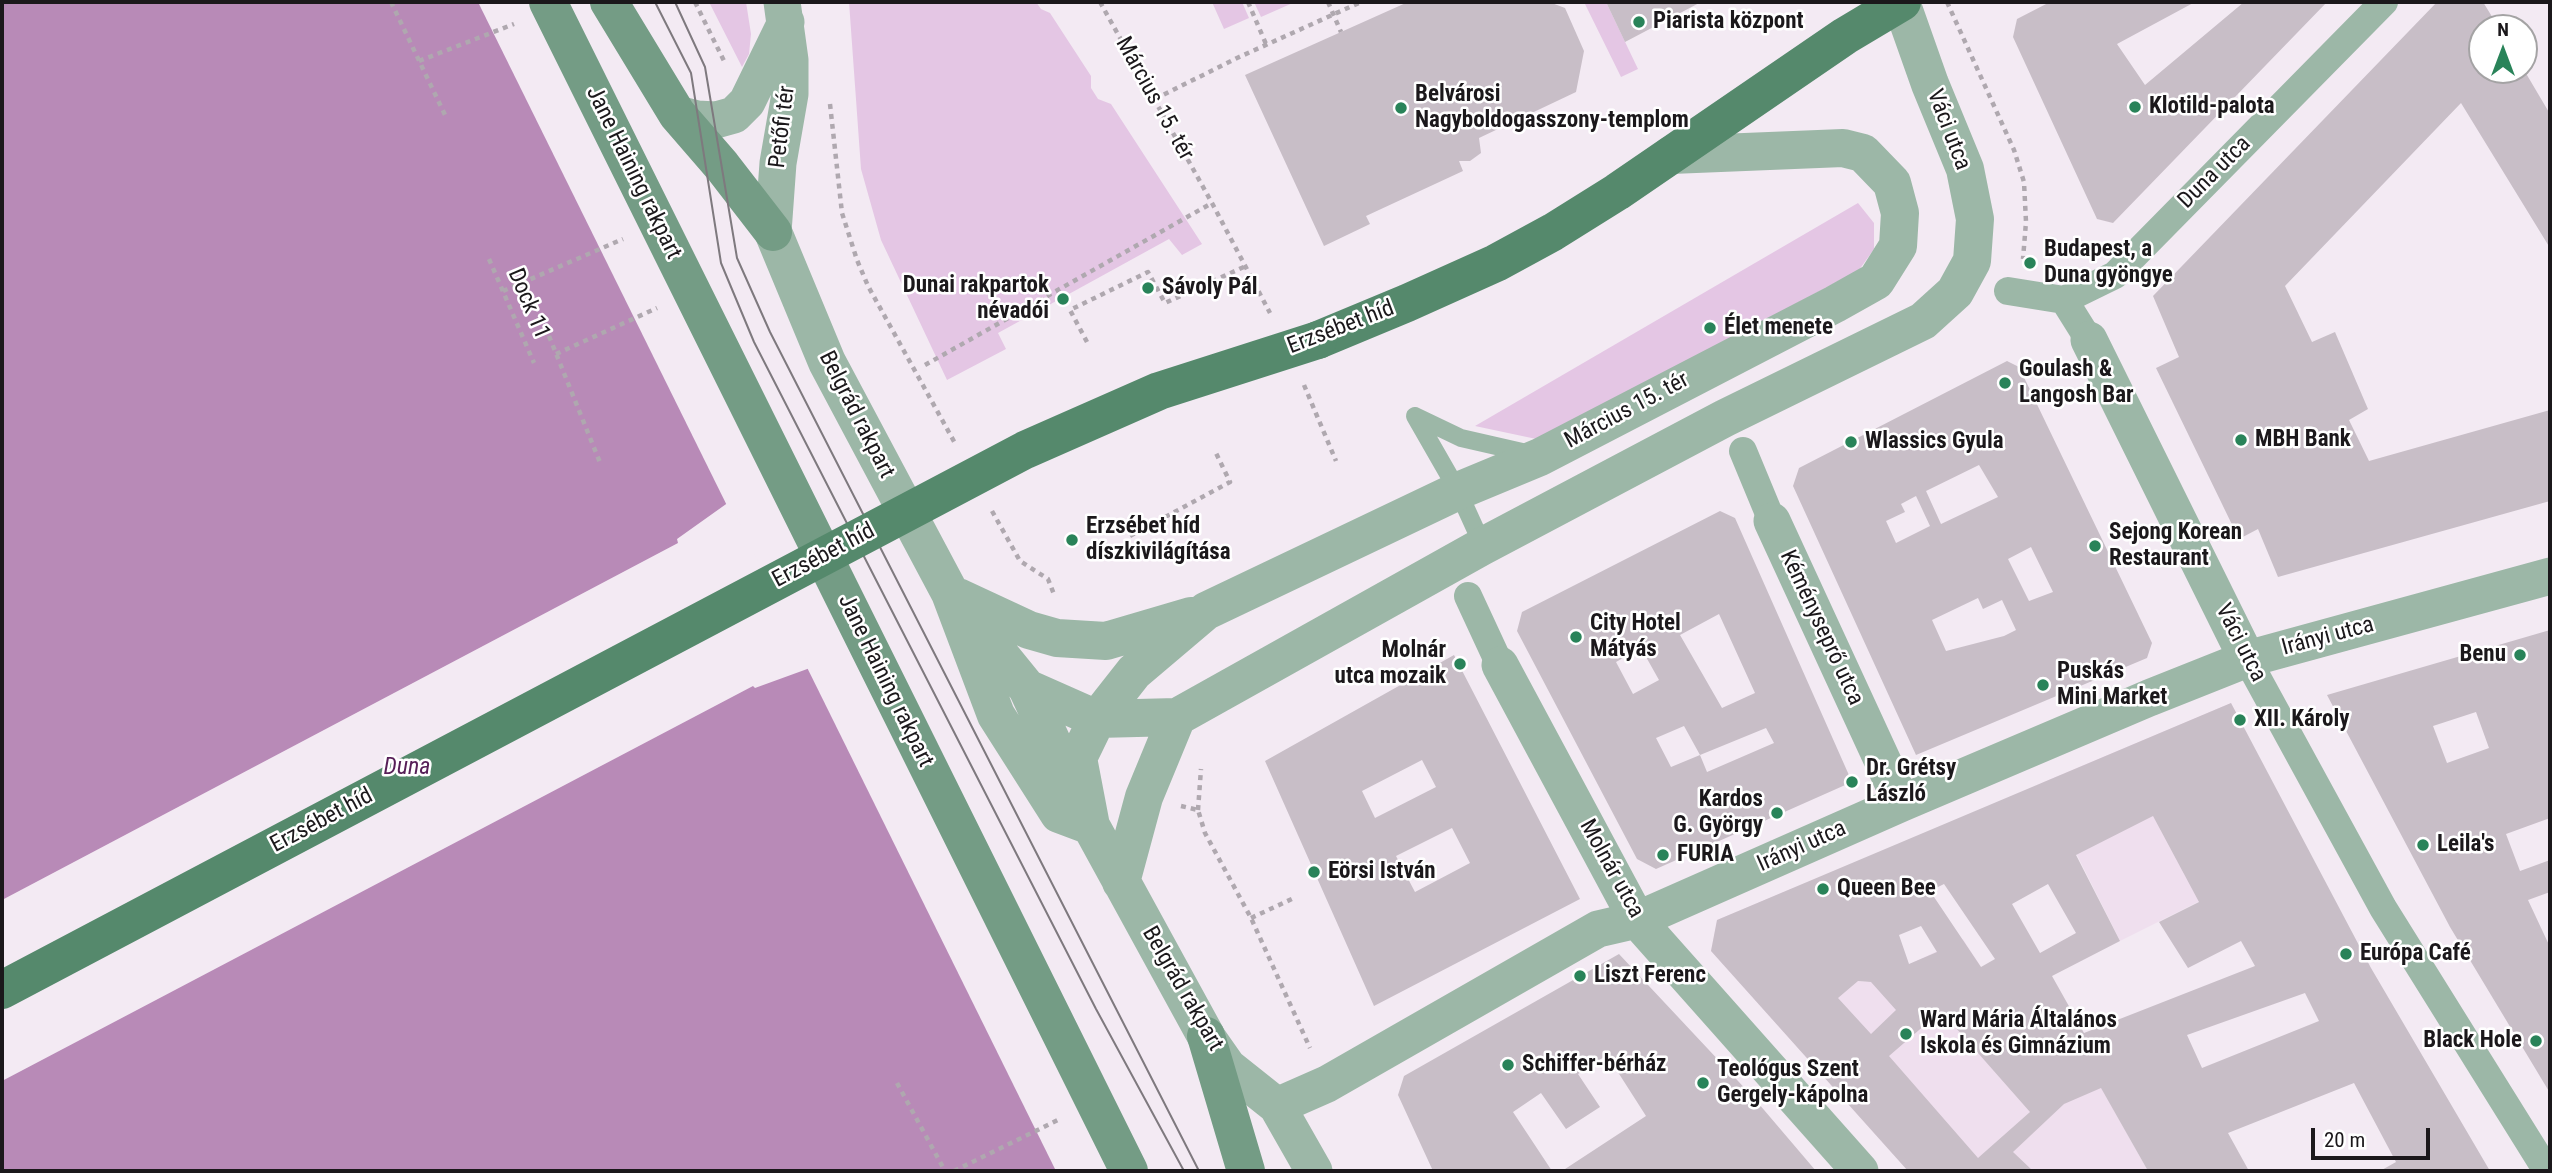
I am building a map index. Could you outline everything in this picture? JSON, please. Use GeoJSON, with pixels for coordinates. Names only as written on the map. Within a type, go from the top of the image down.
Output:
{"type":"FeatureCollection","features":[{"type":"Feature","properties":{"kind":"main road"},"geometry":{"type":"LineString","coordinates":[[609,2],[677,114],[773,232]]}},
{"type":"Feature","properties":{"kind":"main road"},"geometry":{"type":"LineString","coordinates":[[1666,158],[1845,36],[1901,2]]}},
{"type":"Feature","properties":{"kind":"main road","name":"Jane Haining rakpart"},"geometry":{"type":"LineString","coordinates":[[537,11],[1129,1171]]}},
{"type":"Feature","properties":{"kind":"main road","name":"Erzsébet híd"},"geometry":{"type":"LineString","coordinates":[[2,990],[1026,450],[1159,391],[1318,340],[1496,263],[1553,232],[1666,158]]}},
{"type":"Feature","properties":{"kind":"main road"},"geometry":{"type":"LineString","coordinates":[[1206,1036],[1246,1171]]}},
{"type":"Feature","properties":{"kind":"street","name":"Váci utca"},"geometry":{"type":"LineString","coordinates":[[1734,435],[1923,320],[1955,292],[1972,261],[1975,219],[1965,169],[1930,84],[1901,2]]}},
{"type":"Feature","properties":{"kind":"street","name":"Duna utca"},"geometry":{"type":"LineString","coordinates":[[2064,300],[2115,275],[2384,2]]}},
{"type":"Feature","properties":{"kind":"street","name":"Petőfi tér"},"geometry":{"type":"LineString","coordinates":[[677,114],[716,120],[733,115],[747,102],[784,12]]}},
{"type":"Feature","properties":{"kind":"street","name":"Petőfi tér"},"geometry":{"type":"LineString","coordinates":[[773,232],[778,163],[790,94],[790,60],[784,12]]}},
{"type":"Feature","properties":{"kind":"street","name":"Március 15. tér"},"geometry":{"type":"LineString","coordinates":[[1091,826],[1079,758],[1097,719],[1134,672],[1206,611],[1458,492],[1540,457],[1876,281],[1898,246],[1900,213],[1892,183],[1863,153],[1843,148],[1666,158]]}},
{"type":"Feature","properties":{"kind":"street","name":"Belgrád rakpart"},"geometry":{"type":"LineString","coordinates":[[773,232],[827,362],[950,593],[996,715],[1059,814],[1091,826]]}},
{"type":"Feature","properties":{"kind":"street"},"geometry":{"type":"LineString","coordinates":[[2008,291],[2064,300]]}},
{"type":"Feature","properties":{"kind":"street","name":"Váci utca"},"geometry":{"type":"LineString","coordinates":[[2064,300],[2088,340],[2247,659],[2383,908],[2547,1171]]}},
{"type":"Feature","properties":{"kind":"street"},"geometry":{"type":"LineString","coordinates":[[1027,688],[1097,719],[1177,717],[1483,546],[1734,435]]}},
{"type":"Feature","properties":{"kind":"street","name":"Kéményseprő utca"},"geometry":{"type":"LineString","coordinates":[[1734,435],[1902,803]]}},
{"type":"Feature","properties":{"kind":"street","name":"Irányi utca"},"geometry":{"type":"LineString","coordinates":[[1277,1106],[1327,1084],[1598,929],[1637,920],[1902,803],[2247,659],[2550,576]]}},
{"type":"Feature","properties":{"kind":"street"},"geometry":{"type":"LineString","coordinates":[[950,593],[1029,630],[1057,638],[1106,641],[1206,611]]}},
{"type":"Feature","properties":{"kind":"street","name":"Belgrád rakpart"},"geometry":{"type":"LineString","coordinates":[[950,593],[1027,688],[1091,826],[1206,1036],[1228,1067],[1277,1106],[1314,1171]]}},
{"type":"Feature","properties":{"kind":"street","name":"Molnár utca"},"geometry":{"type":"LineString","coordinates":[[1468,596],[1500,665],[1637,920],[1860,1171]]}},
{"type":"Feature","properties":{"kind":"street"},"geometry":{"type":"LineString","coordinates":[[1121,882],[1144,797],[1177,717]]}},
{"type":"Feature","properties":{"kind":"lane"},"geometry":{"type":"LineString","coordinates":[[1483,546],[1458,492],[1415,416],[1461,438],[1540,457]]}},
{"type":"Feature","properties":{"kind":"path"},"geometry":{"type":"LineString","coordinates":[[391,2],[446,117]]}},
{"type":"Feature","properties":{"kind":"path"},"geometry":{"type":"LineString","coordinates":[[695,2],[724,61]]}},
{"type":"Feature","properties":{"kind":"path","name":"Március 15. tér"},"geometry":{"type":"LineString","coordinates":[[1100,2],[1272,317]]}},
{"type":"Feature","properties":{"kind":"path"},"geometry":{"type":"LineString","coordinates":[[1248,2],[1266,44]]}},
{"type":"Feature","properties":{"kind":"path"},"geometry":{"type":"LineString","coordinates":[[1328,2],[1341,32]]}},
{"type":"Feature","properties":{"kind":"path"},"geometry":{"type":"LineString","coordinates":[[1155,99],[1266,44],[1361,2]]}},
{"type":"Feature","properties":{"kind":"path"},"geometry":{"type":"LineString","coordinates":[[1947,2],[1973,60]]}},
{"type":"Feature","properties":{"kind":"path"},"geometry":{"type":"LineString","coordinates":[[419,61],[537,11]]}},
{"type":"Feature","properties":{"kind":"path"},"geometry":{"type":"LineString","coordinates":[[830,96],[842,213],[856,260],[961,454]]}},
{"type":"Feature","properties":{"kind":"path"},"geometry":{"type":"LineString","coordinates":[[925,365],[1212,204]]}},
{"type":"Feature","properties":{"kind":"path"},"geometry":{"type":"LineString","coordinates":[[503,291],[626,238]]}},
{"type":"Feature","properties":{"kind":"path","name":"Dock 11"},"geometry":{"type":"LineString","coordinates":[[489,259],[534,363]]}},
{"type":"Feature","properties":{"kind":"path"},"geometry":{"type":"LineString","coordinates":[[1087,342],[1070,310],[1148,272],[1165,303],[1246,266]]}},
{"type":"Feature","properties":{"kind":"path"},"geometry":{"type":"LineString","coordinates":[[556,354],[660,307]]}},
{"type":"Feature","properties":{"kind":"path"},"geometry":{"type":"LineString","coordinates":[[549,336],[601,464]]}},
{"type":"Feature","properties":{"kind":"path"},"geometry":{"type":"LineString","coordinates":[[1300,375],[1336,461]]}},
{"type":"Feature","properties":{"kind":"path"},"geometry":{"type":"LineString","coordinates":[[1130,536],[1230,482],[1215,451]]}},
{"type":"Feature","properties":{"kind":"path"},"geometry":{"type":"LineString","coordinates":[[987,501],[1020,561],[1048,579]]}},
{"type":"Feature","properties":{"kind":"path"},"geometry":{"type":"LineString","coordinates":[[1144,797],[1198,810],[1205,833],[1251,918],[1327,1084]]}},
{"type":"Feature","properties":{"kind":"path"},"geometry":{"type":"LineString","coordinates":[[1251,918],[1294,898]]}},
{"type":"Feature","properties":{"kind":"path"},"geometry":{"type":"LineString","coordinates":[[897,1083],[945,1171]]}},
{"type":"Feature","properties":{"kind":"path"},"geometry":{"type":"LineString","coordinates":[[954,1171],[1067,1115]]}},
{"type":"Feature","properties":{"kind":"shaded area"},"geometry":{"type":"Polygon","coordinates":[[[709,2],[746,2],[751,34],[749,54],[742,67],[709,2]]]}},
{"type":"Feature","properties":{"kind":"shaded area"},"geometry":{"type":"Polygon","coordinates":[[[849,2],[1036,2],[1041,9],[1050,13],[1091,76],[1091,88],[1098,99],[1111,104],[1202,244],[1182,255],[1169,239],[998,333],[1006,349],[947,380],[881,240],[861,169],[849,2]]]}},
{"type":"Feature","properties":{"kind":"shaded area"},"geometry":{"type":"Polygon","coordinates":[[[1212,2],[1242,2],[1249,18],[1224,29],[1212,2]]]}},
{"type":"Feature","properties":{"kind":"shaded area"},"geometry":{"type":"Polygon","coordinates":[[[1254,2],[1295,2],[1261,17],[1254,2]]]}},
{"type":"Feature","properties":{"kind":"shaded area"},"geometry":{"type":"Polygon","coordinates":[[[1584,2],[1606,2],[1638,69],[1621,77],[1584,2]]]}},
{"type":"Feature","properties":{"kind":"shaded area"},"geometry":{"type":"Polygon","coordinates":[[[1858,203],[1874,223],[1874,249],[1859,270],[1541,440],[1475,426],[1858,203]]]}},
{"type":"Feature","properties":{"kind":"shaded area"},"geometry":{"type":"Polygon","coordinates":[[[2231,703],[2306,848],[2120,941],[2041,783],[2231,703]]]}},
{"type":"Feature","properties":{"kind":"shaded area","name":"Ward Mária Általános Iskola és Gimnázium"},"geometry":{"type":"Polygon","coordinates":[[[1793,888],[1858,981],[1871,982],[1963,939],[1981,967],[2092,1071],[2148,1171],[1908,1171],[1711,951],[1717,920],[1793,888]]]}},
{"type":"Feature","properties":{"kind":"water","name":"Duna"},"geometry":{"type":"Polygon","coordinates":[[[2,2],[478,2],[1056,1171],[2,1171],[2,2]]]}},
{"type":"Feature","properties":{"kind":"pier"},"geometry":{"type":"Polygon","coordinates":[[[729,502],[810,668],[755,688],[753,686],[2,1081],[2,900],[678,543],[677,539],[729,502]]]}},
{"type":"Feature","properties":{"kind":"building","name":"Belvárosi Nagyboldogasszony-templom"},"geometry":{"type":"Polygon","coordinates":[[[1408,2],[1549,2],[1565,8],[1584,51],[1576,92],[1479,138],[1481,153],[1470,161],[1459,161],[1463,171],[1366,216],[1370,224],[1324,246],[1245,75],[1408,2]]]}},
{"type":"Feature","properties":{"kind":"building","name":"Piarista központ"},"geometry":{"type":"Polygon","coordinates":[[[1606,2],[1701,2],[1625,42],[1606,2]]]}},
{"type":"Feature","properties":{"kind":"building","name":"Klotild-palota"},"geometry":{"type":"Polygon","coordinates":[[[2050,2],[2195,2],[2117,44],[2145,85],[2244,2],[2327,2],[2113,223],[2097,219],[2013,37],[2017,19],[2050,2]]]}},
{"type":"Feature","properties":{"kind":"building"},"geometry":{"type":"Polygon","coordinates":[[[2437,2],[2483,2],[2490,14],[2468,14],[2468,84],[2532,84],[2550,114],[2550,248],[2461,103],[2285,286],[2312,342],[2335,332],[2368,409],[2349,420],[2369,461],[2550,410],[2550,501],[2278,577],[2258,529],[2239,539],[2156,368],[2179,357],[2153,296],[2437,2]]]}},
{"type":"Feature","properties":{"kind":"building"},"geometry":{"type":"Polygon","coordinates":[[[2007,361],[2019,367],[2152,643],[2147,658],[1916,755],[1793,486],[1799,468],[2007,361]],[[1979,465],[1926,491],[1941,524],[1998,497],[1979,465]],[[1916,496],[1901,504],[1905,512],[1886,521],[1896,543],[1930,526],[1916,496]],[[2031,547],[2008,559],[2029,601],[2053,592],[2031,547]],[[1978,598],[1932,620],[1946,651],[2004,636],[2016,630],[2002,600],[1983,609],[1978,598]]]}},
{"type":"Feature","properties":{"kind":"building"},"geometry":{"type":"Polygon","coordinates":[[[1720,511],[1735,518],[1852,782],[1656,869],[1637,859],[1517,631],[1522,612],[1720,511]],[[1719,614],[1680,635],[1722,708],[1755,693],[1719,614]],[[1641,648],[1616,662],[1633,694],[1659,680],[1641,648]],[[1684,726],[1656,738],[1671,767],[1700,755],[1684,726]],[[1766,728],[1700,755],[1707,772],[1774,743],[1766,728]]]}},
{"type":"Feature","properties":{"kind":"building"},"geometry":{"type":"Polygon","coordinates":[[[2550,630],[2550,818],[2506,834],[2520,871],[2550,860],[2550,892],[2528,900],[2550,947],[2550,1093],[2450,927],[2327,695],[2550,630]],[[2476,712],[2433,726],[2447,763],[2489,748],[2476,712]]]}},
{"type":"Feature","properties":{"kind":"building"},"geometry":{"type":"Polygon","coordinates":[[[1454,655],[1580,899],[1374,1006],[1265,761],[1454,655]],[[1422,760],[1362,791],[1375,818],[1436,787],[1422,760]],[[1452,828],[1396,856],[1415,892],[1470,863],[1452,828]]]}},
{"type":"Feature","properties":{"kind":"building"},"geometry":{"type":"Polygon","coordinates":[[[2231,703],[2371,968],[2490,1171],[2380,1171],[2396,1162],[2354,1083],[2228,1133],[2249,1171],[2148,1171],[2101,1088],[2064,1104],[2013,1152],[2033,1171],[1908,1171],[1711,951],[1717,920],[2231,703]],[[2153,816],[2076,855],[2120,941],[2052,976],[2084,1033],[2255,966],[2241,941],[2188,968],[2159,922],[2199,902],[2153,816]],[[1944,884],[1930,891],[1981,967],[1995,959],[1944,884]],[[2048,884],[2012,904],[2040,953],[2076,933],[2048,884]],[[1921,926],[1899,935],[1909,964],[1937,952],[1921,926]],[[1858,981],[1838,998],[1871,1034],[1896,1010],[1871,982],[1858,981]],[[2305,993],[2187,1035],[2202,1068],[2319,1021],[2305,993]],[[1941,1011],[1889,1056],[1978,1158],[2030,1112],[1941,1011]]]}},
{"type":"Feature","properties":{"kind":"building","name":"Schiffer-bérház"},"geometry":{"type":"Polygon","coordinates":[[[1619,954],[1753,1097],[1816,1171],[1562,1171],[1646,1116],[1607,1055],[1578,1074],[1600,1107],[1566,1129],[1541,1093],[1513,1112],[1552,1171],[1433,1171],[1398,1095],[1404,1076],[1619,954]]]}},
{"type":"Feature","properties":{"kind":"tram line"},"geometry":{"type":"LineString","coordinates":[[655,2],[691,73],[721,263],[754,342],[1096,1009],[1184,1171]]}},
{"type":"Feature","properties":{"kind":"tram line"},"geometry":{"type":"LineString","coordinates":[[675,2],[705,67],[737,258],[770,332],[1199,1171]]}},
{"type":"Feature","properties":{"kind":"place","name":"Piarista központ"},"geometry":{"type":"Point","coordinates":[1639,22]}},
{"type":"Feature","properties":{"kind":"place","name":"Klotild-palota"},"geometry":{"type":"Point","coordinates":[2135,107]}},
{"type":"Feature","properties":{"kind":"place","name":"Belvárosi Nagyboldogasszony-templom"},"geometry":{"type":"Point","coordinates":[1401,108]}},
{"type":"Feature","properties":{"kind":"place","name":"Budapest, a Duna gyöngye"},"geometry":{"type":"Point","coordinates":[2030,263]}},
{"type":"Feature","properties":{"kind":"place","name":"Sávoly Pál"},"geometry":{"type":"Point","coordinates":[1148,288]}},
{"type":"Feature","properties":{"kind":"place","name":"Dunai rakpartok névadói"},"geometry":{"type":"Point","coordinates":[1063,299]}},
{"type":"Feature","properties":{"kind":"place","name":"Élet menete"},"geometry":{"type":"Point","coordinates":[1710,328]}},
{"type":"Feature","properties":{"kind":"place","name":"Goulash & Langosh Bar"},"geometry":{"type":"Point","coordinates":[2005,383]}},
{"type":"Feature","properties":{"kind":"place","name":"MBH Bank"},"geometry":{"type":"Point","coordinates":[2241,440]}},
{"type":"Feature","properties":{"kind":"place","name":"Wlassics Gyula"},"geometry":{"type":"Point","coordinates":[1851,442]}},
{"type":"Feature","properties":{"kind":"place","name":"Erzsébet híd díszkivilágítása"},"geometry":{"type":"Point","coordinates":[1072,540]}},
{"type":"Feature","properties":{"kind":"place","name":"Sejong Korean Restaurant"},"geometry":{"type":"Point","coordinates":[2095,546]}},
{"type":"Feature","properties":{"kind":"place","name":"City Hotel Mátyás"},"geometry":{"type":"Point","coordinates":[1576,637]}},
{"type":"Feature","properties":{"kind":"place","name":"Benu"},"geometry":{"type":"Point","coordinates":[2520,655]}},
{"type":"Feature","properties":{"kind":"place","name":"Molnár utca mozaik"},"geometry":{"type":"Point","coordinates":[1460,664]}},
{"type":"Feature","properties":{"kind":"place","name":"Puskás Mini Market"},"geometry":{"type":"Point","coordinates":[2043,685]}},
{"type":"Feature","properties":{"kind":"place","name":"XII. Károly"},"geometry":{"type":"Point","coordinates":[2240,720]}},
{"type":"Feature","properties":{"kind":"place","name":"Dr. Grétsy László"},"geometry":{"type":"Point","coordinates":[1852,782]}},
{"type":"Feature","properties":{"kind":"place","name":"Kardos G. György"},"geometry":{"type":"Point","coordinates":[1777,813]}},
{"type":"Feature","properties":{"kind":"place","name":"Leila's"},"geometry":{"type":"Point","coordinates":[2423,845]}},
{"type":"Feature","properties":{"kind":"place","name":"FURIA"},"geometry":{"type":"Point","coordinates":[1663,855]}},
{"type":"Feature","properties":{"kind":"place","name":"Eörsi István"},"geometry":{"type":"Point","coordinates":[1314,872]}},
{"type":"Feature","properties":{"kind":"place","name":"Queen Bee"},"geometry":{"type":"Point","coordinates":[1823,889]}},
{"type":"Feature","properties":{"kind":"place","name":"Európa Café"},"geometry":{"type":"Point","coordinates":[2346,954]}},
{"type":"Feature","properties":{"kind":"place","name":"Liszt Ferenc"},"geometry":{"type":"Point","coordinates":[1580,976]}},
{"type":"Feature","properties":{"kind":"place","name":"Ward Mária Általános Iskola és Gimnázium"},"geometry":{"type":"Point","coordinates":[1906,1034]}},
{"type":"Feature","properties":{"kind":"place","name":"Black Hole"},"geometry":{"type":"Point","coordinates":[2536,1041]}},
{"type":"Feature","properties":{"kind":"place","name":"Schiffer-bérház"},"geometry":{"type":"Point","coordinates":[1508,1065]}},
{"type":"Feature","properties":{"kind":"place","name":"Teológus Szent Gergely-kápolna"},"geometry":{"type":"Point","coordinates":[1703,1083]}}]}
